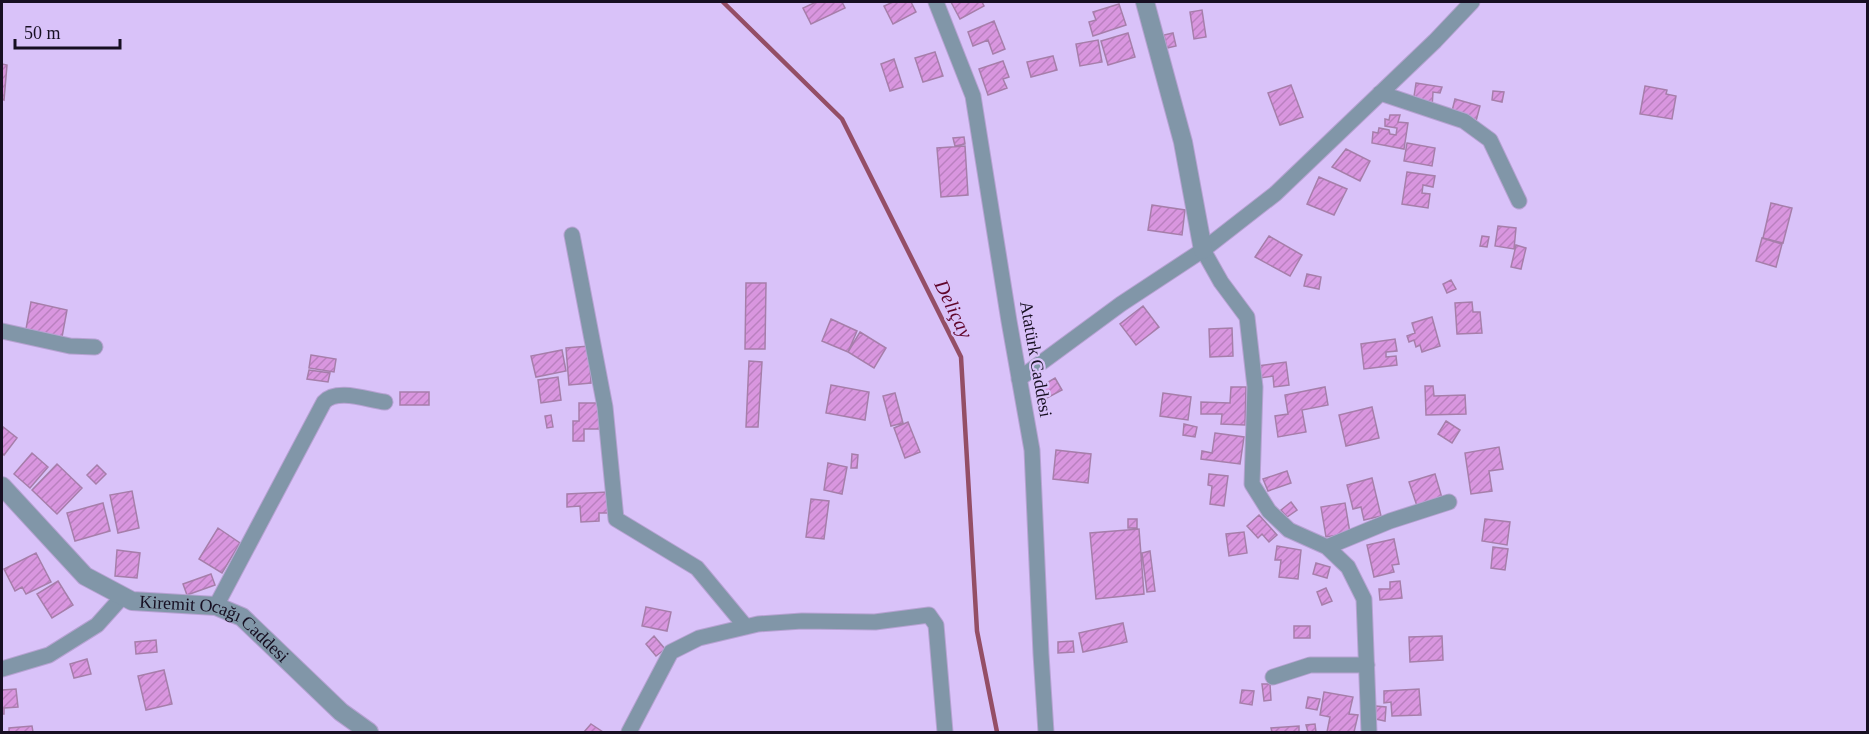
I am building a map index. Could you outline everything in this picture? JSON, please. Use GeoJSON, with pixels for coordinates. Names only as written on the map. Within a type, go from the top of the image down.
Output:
{"type":"FeatureCollection","features":[{"type":"Feature","properties":{"kind":"street","name":"Atatürk Caddesi"},"geometry":{"type":"LineString","coordinates":[[936,2],[974,96],[1032,450],[1046,732]]}},
{"type":"Feature","properties":{"kind":"street"},"geometry":{"type":"LineString","coordinates":[[1144,2],[1183,142],[1203,250],[1221,282],[1247,317],[1255,387],[1252,484],[1269,511],[1289,530],[1328,547],[1348,567],[1364,599],[1369,732]]}},
{"type":"Feature","properties":{"kind":"street"},"geometry":{"type":"LineString","coordinates":[[1020,379],[1121,304],[1203,250],[1275,194],[1435,41],[1472,2]]}},
{"type":"Feature","properties":{"kind":"street"},"geometry":{"type":"LineString","coordinates":[[1380,93],[1464,121],[1490,140],[1519,201]]}},
{"type":"Feature","properties":{"kind":"street"},"geometry":{"type":"LineString","coordinates":[[573,235],[605,407],[616,519],[697,568],[746,627]]}},
{"type":"Feature","properties":{"kind":"street"},"geometry":{"type":"LineString","coordinates":[[2,331],[69,346],[95,347]]}},
{"type":"Feature","properties":{"kind":"street"},"geometry":{"type":"LineString","coordinates":[[216,606],[324,402],[329,397],[338,395],[385,402]]}},
{"type":"Feature","properties":{"kind":"street","name":"Kiremit Ocağı Caddesi"},"geometry":{"type":"LineString","coordinates":[[2,486],[85,576],[132,601],[216,606],[242,617],[341,712],[369,732]]}},
{"type":"Feature","properties":{"kind":"street"},"geometry":{"type":"LineString","coordinates":[[1328,547],[1390,521],[1449,502]]}},
{"type":"Feature","properties":{"kind":"street"},"geometry":{"type":"LineString","coordinates":[[2,669],[49,655],[97,625],[123,596]]}},
{"type":"Feature","properties":{"kind":"street"},"geometry":{"type":"LineString","coordinates":[[629,732],[671,652],[699,638],[746,627],[802,621],[876,622],[929,615],[936,625],[945,732]]}},
{"type":"Feature","properties":{"kind":"street"},"geometry":{"type":"LineString","coordinates":[[1273,677],[1310,664],[1366,665]]}},
{"type":"Feature","properties":{"kind":"building"},"geometry":{"type":"Polygon","coordinates":[[[816,2],[842,2],[845,8],[811,24],[803,8],[816,2]]]}},
{"type":"Feature","properties":{"kind":"building"},"geometry":{"type":"Polygon","coordinates":[[[893,2],[911,2],[916,12],[893,24],[884,6],[893,2]]]}},
{"type":"Feature","properties":{"kind":"building"},"geometry":{"type":"Polygon","coordinates":[[[951,2],[982,2],[984,6],[960,19],[951,2]]]}},
{"type":"Feature","properties":{"kind":"building"},"geometry":{"type":"Polygon","coordinates":[[[1119,4],[1126,25],[1093,36],[1089,22],[1096,20],[1093,12],[1119,4]]]}},
{"type":"Feature","properties":{"kind":"building"},"geometry":{"type":"Polygon","coordinates":[[[1202,10],[1206,37],[1194,39],[1190,12],[1202,10]]]}},
{"type":"Feature","properties":{"kind":"building"},"geometry":{"type":"Polygon","coordinates":[[[994,21],[1005,49],[993,54],[988,40],[973,46],[968,32],[994,21]]]}},
{"type":"Feature","properties":{"kind":"building"},"geometry":{"type":"Polygon","coordinates":[[[1128,33],[1135,57],[1108,65],[1101,41],[1128,33]]]}},
{"type":"Feature","properties":{"kind":"building"},"geometry":{"type":"Polygon","coordinates":[[[1173,33],[1176,46],[1167,48],[1164,35],[1173,33]]]}},
{"type":"Feature","properties":{"kind":"building"},"geometry":{"type":"Polygon","coordinates":[[[1098,40],[1102,62],[1080,66],[1076,44],[1098,40]]]}},
{"type":"Feature","properties":{"kind":"building"},"geometry":{"type":"Polygon","coordinates":[[[935,52],[943,76],[923,82],[915,58],[935,52]]]}},
{"type":"Feature","properties":{"kind":"building"},"geometry":{"type":"Polygon","coordinates":[[[1053,56],[1057,70],[1031,77],[1027,62],[1053,56]]]}},
{"type":"Feature","properties":{"kind":"building"},"geometry":{"type":"Polygon","coordinates":[[[894,59],[903,87],[890,91],[881,64],[894,59]]]}},
{"type":"Feature","properties":{"kind":"building"},"geometry":{"type":"Polygon","coordinates":[[[1003,61],[1009,77],[1003,79],[1007,88],[988,95],[979,69],[1003,61]]]}},
{"type":"Feature","properties":{"kind":"building"},"geometry":{"type":"Polygon","coordinates":[[[2,64],[7,65],[4,100],[2,99],[2,64]]]}},
{"type":"Feature","properties":{"kind":"building"},"geometry":{"type":"Polygon","coordinates":[[[1416,83],[1442,87],[1440,93],[1433,92],[1432,108],[1413,103],[1416,83]]]}},
{"type":"Feature","properties":{"kind":"building"},"geometry":{"type":"Polygon","coordinates":[[[1291,85],[1303,117],[1280,125],[1268,93],[1291,85]]]}},
{"type":"Feature","properties":{"kind":"building"},"geometry":{"type":"Polygon","coordinates":[[[1645,86],[1667,90],[1666,94],[1676,96],[1672,119],[1640,114],[1645,86]]]}},
{"type":"Feature","properties":{"kind":"building"},"geometry":{"type":"Polygon","coordinates":[[[1493,91],[1504,92],[1502,102],[1492,100],[1493,91]]]}},
{"type":"Feature","properties":{"kind":"building"},"geometry":{"type":"Polygon","coordinates":[[[1455,99],[1480,106],[1476,121],[1451,115],[1455,99]]]}},
{"type":"Feature","properties":{"kind":"building"},"geometry":{"type":"Polygon","coordinates":[[[1390,115],[1400,115],[1398,122],[1408,123],[1404,149],[1372,143],[1373,132],[1378,133],[1379,128],[1389,130],[1390,134],[1396,135],[1397,128],[1385,126],[1385,119],[1389,120],[1390,115]]]}},
{"type":"Feature","properties":{"kind":"building"},"geometry":{"type":"Polygon","coordinates":[[[964,137],[965,144],[955,146],[953,138],[964,137]]]}},
{"type":"Feature","properties":{"kind":"building"},"geometry":{"type":"Polygon","coordinates":[[[1407,143],[1435,148],[1432,166],[1404,161],[1407,143]]]}},
{"type":"Feature","properties":{"kind":"building"},"geometry":{"type":"Polygon","coordinates":[[[965,146],[968,195],[941,197],[937,148],[965,146]]]}},
{"type":"Feature","properties":{"kind":"building"},"geometry":{"type":"Polygon","coordinates":[[[1346,149],[1370,161],[1360,181],[1332,167],[1346,149]]]}},
{"type":"Feature","properties":{"kind":"building"},"geometry":{"type":"Polygon","coordinates":[[[1407,172],[1435,176],[1433,187],[1423,185],[1422,193],[1430,194],[1428,208],[1402,204],[1407,172]]]}},
{"type":"Feature","properties":{"kind":"building"},"geometry":{"type":"Polygon","coordinates":[[[1319,177],[1347,189],[1334,215],[1307,204],[1319,177]]]}},
{"type":"Feature","properties":{"kind":"building"},"geometry":{"type":"Polygon","coordinates":[[[1771,203],[1792,208],[1783,243],[1763,238],[1771,203]]]}},
{"type":"Feature","properties":{"kind":"building"},"geometry":{"type":"Polygon","coordinates":[[[1152,205],[1185,210],[1182,235],[1148,230],[1152,205]]]}},
{"type":"Feature","properties":{"kind":"building"},"geometry":{"type":"Polygon","coordinates":[[[1498,226],[1516,228],[1514,249],[1495,246],[1498,226]]]}},
{"type":"Feature","properties":{"kind":"building"},"geometry":{"type":"Polygon","coordinates":[[[1269,236],[1302,255],[1290,276],[1255,257],[1269,236]]]}},
{"type":"Feature","properties":{"kind":"building"},"geometry":{"type":"Polygon","coordinates":[[[1482,236],[1489,237],[1487,247],[1480,246],[1482,236]]]}},
{"type":"Feature","properties":{"kind":"building"},"geometry":{"type":"Polygon","coordinates":[[[1762,238],[1782,244],[1776,267],[1756,261],[1762,238]]]}},
{"type":"Feature","properties":{"kind":"building"},"geometry":{"type":"Polygon","coordinates":[[[1516,245],[1526,248],[1521,269],[1511,267],[1516,245]]]}},
{"type":"Feature","properties":{"kind":"building"},"geometry":{"type":"Polygon","coordinates":[[[1307,274],[1321,277],[1319,289],[1304,286],[1307,274]]]}},
{"type":"Feature","properties":{"kind":"building"},"geometry":{"type":"Polygon","coordinates":[[[1451,280],[1456,289],[1447,293],[1443,284],[1451,280]]]}},
{"type":"Feature","properties":{"kind":"building"},"geometry":{"type":"Polygon","coordinates":[[[746,283],[766,283],[765,349],[745,349],[746,283]]]}},
{"type":"Feature","properties":{"kind":"building"},"geometry":{"type":"Polygon","coordinates":[[[31,302],[67,310],[62,337],[26,329],[31,302]]]}},
{"type":"Feature","properties":{"kind":"building"},"geometry":{"type":"Polygon","coordinates":[[[1472,302],[1473,312],[1480,312],[1482,333],[1457,334],[1455,303],[1472,302]]]}},
{"type":"Feature","properties":{"kind":"building"},"geometry":{"type":"Polygon","coordinates":[[[1143,306],[1159,327],[1136,345],[1120,324],[1143,306]]]}},
{"type":"Feature","properties":{"kind":"building"},"geometry":{"type":"Polygon","coordinates":[[[1432,317],[1440,346],[1422,352],[1420,345],[1416,347],[1414,340],[1409,342],[1407,336],[1415,333],[1412,323],[1432,317]]]}},
{"type":"Feature","properties":{"kind":"building"},"geometry":{"type":"Polygon","coordinates":[[[831,319],[857,331],[848,352],[822,341],[831,319]]]}},
{"type":"Feature","properties":{"kind":"building"},"geometry":{"type":"Polygon","coordinates":[[[1232,328],[1233,356],[1210,357],[1209,329],[1232,328]]]}},
{"type":"Feature","properties":{"kind":"building"},"geometry":{"type":"Polygon","coordinates":[[[860,332],[886,348],[874,368],[848,352],[860,332]]]}},
{"type":"Feature","properties":{"kind":"building"},"geometry":{"type":"Polygon","coordinates":[[[1395,339],[1397,351],[1386,352],[1386,357],[1396,356],[1397,365],[1364,369],[1361,344],[1395,339]]]}},
{"type":"Feature","properties":{"kind":"building"},"geometry":{"type":"Polygon","coordinates":[[[589,346],[591,383],[569,385],[566,348],[589,346]]]}},
{"type":"Feature","properties":{"kind":"building"},"geometry":{"type":"Polygon","coordinates":[[[562,350],[566,371],[536,377],[531,356],[562,350]]]}},
{"type":"Feature","properties":{"kind":"building"},"geometry":{"type":"Polygon","coordinates":[[[311,355],[336,359],[334,372],[309,368],[311,355]]]}},
{"type":"Feature","properties":{"kind":"building"},"geometry":{"type":"Polygon","coordinates":[[[749,361],[762,362],[758,427],[746,427],[749,361]]]}},
{"type":"Feature","properties":{"kind":"building"},"geometry":{"type":"Polygon","coordinates":[[[1286,362],[1289,385],[1274,387],[1273,376],[1260,378],[1258,366],[1286,362]]]}},
{"type":"Feature","properties":{"kind":"building"},"geometry":{"type":"Polygon","coordinates":[[[309,370],[330,373],[328,382],[307,379],[309,370]]]}},
{"type":"Feature","properties":{"kind":"building"},"geometry":{"type":"Polygon","coordinates":[[[558,377],[561,400],[541,403],[538,380],[558,377]]]}},
{"type":"Feature","properties":{"kind":"building"},"geometry":{"type":"Polygon","coordinates":[[[1055,378],[1062,390],[1045,399],[1038,388],[1055,378]]]}},
{"type":"Feature","properties":{"kind":"building"},"geometry":{"type":"Polygon","coordinates":[[[831,385],[869,392],[865,420],[826,413],[831,385]]]}},
{"type":"Feature","properties":{"kind":"building"},"geometry":{"type":"Polygon","coordinates":[[[1425,386],[1433,386],[1434,396],[1465,395],[1466,414],[1426,415],[1425,386]]]}},
{"type":"Feature","properties":{"kind":"building"},"geometry":{"type":"Polygon","coordinates":[[[1231,387],[1246,387],[1245,425],[1221,424],[1222,414],[1201,414],[1201,402],[1230,403],[1231,387]]]}},
{"type":"Feature","properties":{"kind":"building"},"geometry":{"type":"Polygon","coordinates":[[[1325,387],[1328,405],[1302,410],[1306,432],[1278,437],[1275,416],[1288,414],[1285,395],[1325,387]]]}},
{"type":"Feature","properties":{"kind":"building"},"geometry":{"type":"Polygon","coordinates":[[[400,392],[429,392],[429,405],[400,405],[400,392]]]}},
{"type":"Feature","properties":{"kind":"building"},"geometry":{"type":"Polygon","coordinates":[[[895,393],[903,423],[891,426],[883,396],[895,393]]]}},
{"type":"Feature","properties":{"kind":"building"},"geometry":{"type":"Polygon","coordinates":[[[1163,393],[1191,397],[1188,420],[1160,416],[1163,393]]]}},
{"type":"Feature","properties":{"kind":"building"},"geometry":{"type":"Polygon","coordinates":[[[579,403],[600,403],[600,429],[584,429],[584,441],[573,441],[573,421],[579,421],[579,403]]]}},
{"type":"Feature","properties":{"kind":"building"},"geometry":{"type":"Polygon","coordinates":[[[1372,407],[1379,438],[1346,446],[1339,415],[1372,407]]]}},
{"type":"Feature","properties":{"kind":"building"},"geometry":{"type":"Polygon","coordinates":[[[551,415],[553,427],[547,428],[545,416],[551,415]]]}},
{"type":"Feature","properties":{"kind":"building"},"geometry":{"type":"Polygon","coordinates":[[[1446,421],[1460,430],[1452,443],[1438,434],[1446,421]]]}},
{"type":"Feature","properties":{"kind":"building"},"geometry":{"type":"Polygon","coordinates":[[[908,422],[920,452],[905,458],[894,428],[908,422]]]}},
{"type":"Feature","properties":{"kind":"building"},"geometry":{"type":"Polygon","coordinates":[[[1184,424],[1197,427],[1195,437],[1183,435],[1184,424]]]}},
{"type":"Feature","properties":{"kind":"building"},"geometry":{"type":"Polygon","coordinates":[[[2,426],[17,438],[4,455],[2,453],[2,426]]]}},
{"type":"Feature","properties":{"kind":"building"},"geometry":{"type":"Polygon","coordinates":[[[1215,433],[1244,437],[1240,464],[1201,459],[1202,451],[1212,453],[1215,433]]]}},
{"type":"Feature","properties":{"kind":"building"},"geometry":{"type":"Polygon","coordinates":[[[1499,447],[1503,469],[1489,471],[1492,491],[1471,494],[1465,453],[1499,447]]]}},
{"type":"Feature","properties":{"kind":"building"},"geometry":{"type":"Polygon","coordinates":[[[1056,450],[1091,454],[1088,483],[1053,479],[1056,450]]]}},
{"type":"Feature","properties":{"kind":"building"},"geometry":{"type":"Polygon","coordinates":[[[32,453],[48,467],[30,488],[14,474],[32,453]]]}},
{"type":"Feature","properties":{"kind":"building"},"geometry":{"type":"Polygon","coordinates":[[[852,454],[858,455],[857,468],[851,468],[852,454]]]}},
{"type":"Feature","properties":{"kind":"building"},"geometry":{"type":"Polygon","coordinates":[[[828,463],[847,467],[842,494],[824,490],[828,463]]]}},
{"type":"Feature","properties":{"kind":"building"},"geometry":{"type":"Polygon","coordinates":[[[57,464],[82,488],[57,514],[32,490],[57,464]]]}},
{"type":"Feature","properties":{"kind":"building"},"geometry":{"type":"Polygon","coordinates":[[[97,465],[106,474],[96,484],[87,475],[97,465]]]}},
{"type":"Feature","properties":{"kind":"building"},"geometry":{"type":"Polygon","coordinates":[[[1287,471],[1291,483],[1268,491],[1263,479],[1287,471]]]}},
{"type":"Feature","properties":{"kind":"building"},"geometry":{"type":"Polygon","coordinates":[[[1209,474],[1228,476],[1224,506],[1210,504],[1212,486],[1208,485],[1209,474]]]}},
{"type":"Feature","properties":{"kind":"building"},"geometry":{"type":"Polygon","coordinates":[[[1435,474],[1442,498],[1417,506],[1409,482],[1435,474]]]}},
{"type":"Feature","properties":{"kind":"building"},"geometry":{"type":"Polygon","coordinates":[[[1372,478],[1381,516],[1364,520],[1361,507],[1353,509],[1347,485],[1372,478]]]}},
{"type":"Feature","properties":{"kind":"building"},"geometry":{"type":"Polygon","coordinates":[[[132,491],[139,528],[118,533],[110,495],[132,491]]]}},
{"type":"Feature","properties":{"kind":"building"},"geometry":{"type":"Polygon","coordinates":[[[608,492],[610,513],[599,513],[599,521],[581,522],[580,506],[567,507],[567,494],[608,492]]]}},
{"type":"Feature","properties":{"kind":"building"},"geometry":{"type":"Polygon","coordinates":[[[811,499],[829,501],[824,539],[806,537],[811,499]]]}},
{"type":"Feature","properties":{"kind":"building"},"geometry":{"type":"Polygon","coordinates":[[[1291,502],[1297,510],[1287,517],[1281,510],[1291,502]]]}},
{"type":"Feature","properties":{"kind":"building"},"geometry":{"type":"Polygon","coordinates":[[[103,503],[110,531],[75,541],[67,513],[103,503]]]}},
{"type":"Feature","properties":{"kind":"building"},"geometry":{"type":"Polygon","coordinates":[[[1345,503],[1350,533],[1326,537],[1321,507],[1345,503]]]}},
{"type":"Feature","properties":{"kind":"building"},"geometry":{"type":"Polygon","coordinates":[[[1259,515],[1277,535],[1269,542],[1262,534],[1258,538],[1247,526],[1259,515]]]}},
{"type":"Feature","properties":{"kind":"building"},"geometry":{"type":"Polygon","coordinates":[[[1128,519],[1137,519],[1137,528],[1128,528],[1128,519]]]}},
{"type":"Feature","properties":{"kind":"building"},"geometry":{"type":"Polygon","coordinates":[[[1485,519],[1510,522],[1507,545],[1482,541],[1485,519]]]}},
{"type":"Feature","properties":{"kind":"building"},"geometry":{"type":"Polygon","coordinates":[[[218,528],[240,543],[222,573],[199,559],[218,528]]]}},
{"type":"Feature","properties":{"kind":"building"},"geometry":{"type":"Polygon","coordinates":[[[1139,529],[1144,594],[1096,599],[1090,533],[1139,529]]]}},
{"type":"Feature","properties":{"kind":"building"},"geometry":{"type":"Polygon","coordinates":[[[1244,532],[1247,553],[1229,556],[1226,534],[1244,532]]]}},
{"type":"Feature","properties":{"kind":"building"},"geometry":{"type":"Polygon","coordinates":[[[1394,539],[1399,564],[1392,565],[1394,572],[1374,577],[1367,545],[1394,539]]]}},
{"type":"Feature","properties":{"kind":"building"},"geometry":{"type":"Polygon","coordinates":[[[1277,546],[1301,550],[1298,579],[1279,577],[1281,560],[1275,560],[1277,546]]]}},
{"type":"Feature","properties":{"kind":"building"},"geometry":{"type":"Polygon","coordinates":[[[1493,547],[1508,549],[1505,570],[1491,568],[1493,547]]]}},
{"type":"Feature","properties":{"kind":"building"},"geometry":{"type":"Polygon","coordinates":[[[117,550],[140,553],[137,578],[115,576],[117,550]]]}},
{"type":"Feature","properties":{"kind":"building"},"geometry":{"type":"Polygon","coordinates":[[[1150,551],[1155,591],[1147,592],[1142,553],[1150,551]]]}},
{"type":"Feature","properties":{"kind":"building"},"geometry":{"type":"Polygon","coordinates":[[[36,553],[51,582],[26,594],[22,587],[15,591],[4,569],[36,553]]]}},
{"type":"Feature","properties":{"kind":"building"},"geometry":{"type":"Polygon","coordinates":[[[1316,563],[1330,567],[1327,578],[1313,574],[1316,563]]]}},
{"type":"Feature","properties":{"kind":"building"},"geometry":{"type":"Polygon","coordinates":[[[211,574],[215,585],[187,595],[183,584],[211,574]]]}},
{"type":"Feature","properties":{"kind":"building"},"geometry":{"type":"Polygon","coordinates":[[[58,581],[73,605],[52,618],[37,594],[58,581]]]}},
{"type":"Feature","properties":{"kind":"building"},"geometry":{"type":"Polygon","coordinates":[[[1400,581],[1402,598],[1380,600],[1379,589],[1390,589],[1390,582],[1400,581]]]}},
{"type":"Feature","properties":{"kind":"building"},"geometry":{"type":"Polygon","coordinates":[[[1326,588],[1332,601],[1322,605],[1317,592],[1326,588]]]}},
{"type":"Feature","properties":{"kind":"building"},"geometry":{"type":"Polygon","coordinates":[[[646,607],[671,612],[667,631],[642,626],[646,607]]]}},
{"type":"Feature","properties":{"kind":"building"},"geometry":{"type":"Polygon","coordinates":[[[1123,623],[1127,642],[1083,652],[1079,633],[1123,623]]]}},
{"type":"Feature","properties":{"kind":"building"},"geometry":{"type":"Polygon","coordinates":[[[1294,626],[1310,626],[1310,638],[1294,638],[1294,626]]]}},
{"type":"Feature","properties":{"kind":"building"},"geometry":{"type":"Polygon","coordinates":[[[654,636],[665,649],[656,656],[646,644],[654,636]]]}},
{"type":"Feature","properties":{"kind":"building"},"geometry":{"type":"Polygon","coordinates":[[[1442,636],[1443,660],[1410,662],[1409,637],[1442,636]]]}},
{"type":"Feature","properties":{"kind":"building"},"geometry":{"type":"Polygon","coordinates":[[[156,640],[157,652],[136,654],[135,642],[156,640]]]}},
{"type":"Feature","properties":{"kind":"building"},"geometry":{"type":"Polygon","coordinates":[[[1073,641],[1074,652],[1058,653],[1058,642],[1073,641]]]}},
{"type":"Feature","properties":{"kind":"building"},"geometry":{"type":"Polygon","coordinates":[[[87,659],[91,674],[74,678],[70,664],[87,659]]]}},
{"type":"Feature","properties":{"kind":"building"},"geometry":{"type":"Polygon","coordinates":[[[164,670],[172,704],[146,710],[138,676],[164,670]]]}},
{"type":"Feature","properties":{"kind":"building"},"geometry":{"type":"Polygon","coordinates":[[[1262,684],[1270,684],[1271,700],[1264,701],[1262,684]]]}},
{"type":"Feature","properties":{"kind":"building"},"geometry":{"type":"Polygon","coordinates":[[[16,689],[18,707],[4,708],[4,714],[2,714],[2,690],[16,689]]]}},
{"type":"Feature","properties":{"kind":"building"},"geometry":{"type":"Polygon","coordinates":[[[1419,689],[1421,715],[1392,716],[1391,702],[1384,703],[1384,691],[1419,689]]]}},
{"type":"Feature","properties":{"kind":"building"},"geometry":{"type":"Polygon","coordinates":[[[1242,690],[1254,691],[1252,705],[1240,703],[1242,690]]]}},
{"type":"Feature","properties":{"kind":"building"},"geometry":{"type":"Polygon","coordinates":[[[1324,692],[1353,697],[1349,714],[1358,715],[1354,732],[1327,732],[1330,717],[1320,715],[1324,692]]]}},
{"type":"Feature","properties":{"kind":"building"},"geometry":{"type":"Polygon","coordinates":[[[1308,697],[1320,699],[1317,710],[1306,708],[1308,697]]]}},
{"type":"Feature","properties":{"kind":"building"},"geometry":{"type":"Polygon","coordinates":[[[1376,706],[1386,707],[1385,721],[1375,719],[1376,706]]]}},
{"type":"Feature","properties":{"kind":"building"},"geometry":{"type":"Polygon","coordinates":[[[591,724],[603,732],[584,732],[591,724]]]}},
{"type":"Feature","properties":{"kind":"building"},"geometry":{"type":"Polygon","coordinates":[[[1315,724],[1316,732],[1308,732],[1306,725],[1315,724]]]}},
{"type":"Feature","properties":{"kind":"building"},"geometry":{"type":"Polygon","coordinates":[[[32,726],[33,732],[9,732],[9,728],[32,726]]]}},
{"type":"Feature","properties":{"kind":"building"},"geometry":{"type":"Polygon","coordinates":[[[1299,726],[1299,732],[1272,732],[1271,728],[1299,726]]]}},
{"type":"Feature","properties":{"kind":"waterway","name":"Deliçay"},"geometry":{"type":"LineString","coordinates":[[723,2],[842,119],[961,357],[977,631],[997,732]]}}]}
